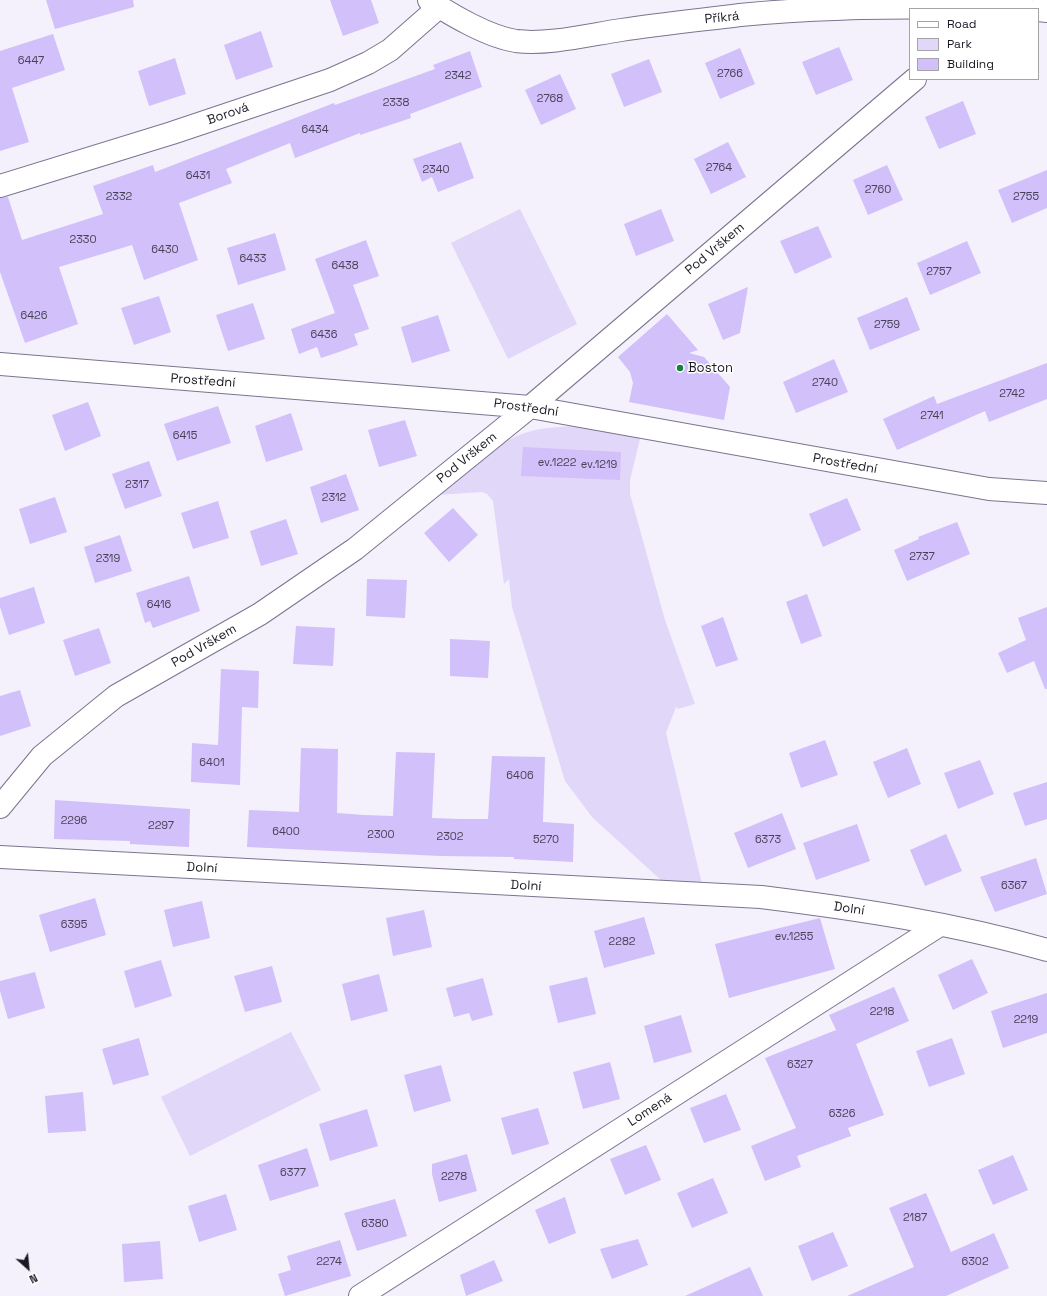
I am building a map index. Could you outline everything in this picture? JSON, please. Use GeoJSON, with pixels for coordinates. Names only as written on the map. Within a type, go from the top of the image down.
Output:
{"type":"FeatureCollection","features":[{"type":"Feature","properties":{"kind":"street","name":"Příkrá"},"geometry":{"type":"LineString","coordinates":[[434,4],[471,25],[509,39],[527,42],[561,39],[742,15],[824,10],[1000,5],[1020,8]]}},
{"type":"Feature","properties":{"kind":"street","name":"Borová"},"geometry":{"type":"LineString","coordinates":[[0,186],[172,133],[330,80],[390,50],[434,4]]}},
{"type":"Feature","properties":{"kind":"street","name":"Pod Vrškem"},"geometry":{"type":"LineString","coordinates":[[0,807],[42,756],[116,696],[260,614],[355,549],[530,407],[914,80]]}},
{"type":"Feature","properties":{"kind":"street","name":"Prostřední"},"geometry":{"type":"LineString","coordinates":[[0,364],[530,407],[989,489],[1047,493]]}},
{"type":"Feature","properties":{"kind":"street","name":"Dolní"},"geometry":{"type":"LineString","coordinates":[[0,857],[761,897],[853,909],[940,924],[1005,938],[1047,950]]}},
{"type":"Feature","properties":{"kind":"street","name":"Lomená"},"geometry":{"type":"LineString","coordinates":[[360,1296],[940,924]]}},
{"type":"Feature","properties":{"kind":"green space"},"geometry":{"type":"Polygon","coordinates":[[[520,209],[577,324],[508,359],[451,243],[520,209]]]}},
{"type":"Feature","properties":{"kind":"green space"},"geometry":{"type":"Polygon","coordinates":[[[586,426],[641,435],[630,480],[630,494],[665,620],[695,704],[678,709],[676,707],[666,733],[702,884],[663,882],[592,817],[565,781],[512,607],[509,579],[504,584],[493,501],[487,494],[482,492],[437,495],[487,453],[510,439],[530,431],[554,427],[586,426]]]}},
{"type":"Feature","properties":{"kind":"green space"},"geometry":{"type":"Polygon","coordinates":[[[291,1032],[321,1090],[190,1156],[161,1097],[291,1032]]]}},
{"type":"Feature","properties":{"kind":"building"},"geometry":{"type":"Polygon","coordinates":[[[46,0],[133,0],[134,7],[55,29],[46,0]]]}},
{"type":"Feature","properties":{"kind":"building"},"geometry":{"type":"Polygon","coordinates":[[[330,0],[371,0],[379,23],[343,36],[330,0]]]}},
{"type":"Feature","properties":{"kind":"building"},"geometry":{"type":"Polygon","coordinates":[[[261,31],[273,67],[236,80],[224,45],[261,31]]]}},
{"type":"Feature","properties":{"kind":"building"},"geometry":{"type":"Polygon","coordinates":[[[53,34],[65,70],[12,88],[29,142],[0,151],[0,51],[53,34]]]}},
{"type":"Feature","properties":{"kind":"building"},"geometry":{"type":"Polygon","coordinates":[[[839,47],[853,80],[816,95],[802,62],[839,47]]]}},
{"type":"Feature","properties":{"kind":"building"},"geometry":{"type":"Polygon","coordinates":[[[740,48],[755,84],[720,99],[705,63],[740,48]]]}},
{"type":"Feature","properties":{"kind":"building"},"geometry":{"type":"Polygon","coordinates":[[[470,51],[482,87],[410,114],[411,118],[360,135],[360,133],[295,158],[290,143],[226,169],[232,183],[179,203],[198,260],[144,280],[132,245],[59,267],[78,324],[25,343],[0,272],[0,198],[8,197],[22,240],[103,214],[93,186],[153,165],[155,172],[334,103],[335,105],[435,69],[433,65],[470,51]]]}},
{"type":"Feature","properties":{"kind":"building"},"geometry":{"type":"Polygon","coordinates":[[[175,58],[186,94],[149,106],[138,71],[175,58]]]}},
{"type":"Feature","properties":{"kind":"building"},"geometry":{"type":"Polygon","coordinates":[[[649,59],[662,92],[624,107],[611,74],[649,59]]]}},
{"type":"Feature","properties":{"kind":"building"},"geometry":{"type":"Polygon","coordinates":[[[560,74],[576,109],[541,125],[525,90],[560,74]]]}},
{"type":"Feature","properties":{"kind":"building"},"geometry":{"type":"Polygon","coordinates":[[[963,101],[976,134],[939,149],[925,117],[963,101]]]}},
{"type":"Feature","properties":{"kind":"building"},"geometry":{"type":"Polygon","coordinates":[[[461,142],[474,178],[438,192],[432,177],[422,182],[413,159],[461,142]]]}},
{"type":"Feature","properties":{"kind":"building"},"geometry":{"type":"Polygon","coordinates":[[[728,142],[746,177],[711,194],[694,159],[728,142]]]}},
{"type":"Feature","properties":{"kind":"building"},"geometry":{"type":"Polygon","coordinates":[[[887,165],[903,200],[868,215],[853,180],[887,165]]]}},
{"type":"Feature","properties":{"kind":"building"},"geometry":{"type":"Polygon","coordinates":[[[1047,170],[1047,208],[1012,223],[998,190],[1047,170]]]}},
{"type":"Feature","properties":{"kind":"building"},"geometry":{"type":"Polygon","coordinates":[[[661,209],[674,241],[636,256],[624,224],[661,209]]]}},
{"type":"Feature","properties":{"kind":"building"},"geometry":{"type":"Polygon","coordinates":[[[818,226],[832,257],[795,274],[780,241],[818,226]]]}},
{"type":"Feature","properties":{"kind":"building"},"geometry":{"type":"Polygon","coordinates":[[[275,233],[286,270],[238,285],[227,248],[275,233]]]}},
{"type":"Feature","properties":{"kind":"building"},"geometry":{"type":"Polygon","coordinates":[[[366,240],[379,276],[353,285],[369,329],[354,334],[358,345],[339,352],[321,358],[317,347],[299,354],[291,329],[335,313],[315,259],[366,240]]]}},
{"type":"Feature","properties":{"kind":"building"},"geometry":{"type":"Polygon","coordinates":[[[967,241],[981,273],[930,295],[917,263],[967,241]]]}},
{"type":"Feature","properties":{"kind":"building"},"geometry":{"type":"Polygon","coordinates":[[[748,287],[740,333],[723,340],[708,304],[748,287]]]}},
{"type":"Feature","properties":{"kind":"building"},"geometry":{"type":"Polygon","coordinates":[[[159,296],[171,332],[134,345],[121,308],[159,296]]]}},
{"type":"Feature","properties":{"kind":"building"},"geometry":{"type":"Polygon","coordinates":[[[907,297],[920,330],[870,350],[857,318],[907,297]]]}},
{"type":"Feature","properties":{"kind":"building"},"geometry":{"type":"Polygon","coordinates":[[[253,303],[265,339],[228,351],[216,315],[253,303]]]}},
{"type":"Feature","properties":{"kind":"building","name":"Boston"},"geometry":{"type":"Polygon","coordinates":[[[667,314],[698,350],[689,353],[704,357],[730,387],[724,420],[629,402],[633,383],[630,372],[618,357],[667,314]]]}},
{"type":"Feature","properties":{"kind":"building"},"geometry":{"type":"Polygon","coordinates":[[[438,315],[450,351],[412,363],[401,327],[438,315]]]}},
{"type":"Feature","properties":{"kind":"building"},"geometry":{"type":"Polygon","coordinates":[[[834,359],[848,392],[796,413],[783,382],[834,359]]]}},
{"type":"Feature","properties":{"kind":"building"},"geometry":{"type":"Polygon","coordinates":[[[1047,363],[1047,399],[989,422],[985,411],[897,450],[883,419],[934,396],[937,404],[1047,363]]]}},
{"type":"Feature","properties":{"kind":"building"},"geometry":{"type":"Polygon","coordinates":[[[88,402],[101,436],[65,451],[52,415],[88,402]]]}},
{"type":"Feature","properties":{"kind":"building"},"geometry":{"type":"Polygon","coordinates":[[[218,406],[231,443],[177,461],[164,424],[218,406]]]}},
{"type":"Feature","properties":{"kind":"building"},"geometry":{"type":"Polygon","coordinates":[[[291,413],[303,450],[266,462],[255,426],[291,413]]]}},
{"type":"Feature","properties":{"kind":"building"},"geometry":{"type":"Polygon","coordinates":[[[405,420],[417,456],[379,467],[368,430],[405,420]]]}},
{"type":"Feature","properties":{"kind":"building"},"geometry":{"type":"Polygon","coordinates":[[[523,447],[621,452],[620,480],[521,476],[523,447]]]}},
{"type":"Feature","properties":{"kind":"building"},"geometry":{"type":"Polygon","coordinates":[[[149,461],[162,496],[125,509],[112,474],[149,461]]]}},
{"type":"Feature","properties":{"kind":"building"},"geometry":{"type":"Polygon","coordinates":[[[346,474],[359,510],[321,523],[310,487],[346,474]]]}},
{"type":"Feature","properties":{"kind":"building"},"geometry":{"type":"Polygon","coordinates":[[[55,497],[67,532],[30,544],[19,509],[55,497]]]}},
{"type":"Feature","properties":{"kind":"building"},"geometry":{"type":"Polygon","coordinates":[[[847,498],[861,530],[823,547],[809,514],[847,498]]]}},
{"type":"Feature","properties":{"kind":"building"},"geometry":{"type":"Polygon","coordinates":[[[218,501],[229,538],[193,549],[181,513],[218,501]]]}},
{"type":"Feature","properties":{"kind":"building"},"geometry":{"type":"Polygon","coordinates":[[[453,508],[478,535],[449,562],[424,533],[453,508]]]}},
{"type":"Feature","properties":{"kind":"building"},"geometry":{"type":"Polygon","coordinates":[[[286,519],[298,554],[261,566],[250,531],[286,519]]]}},
{"type":"Feature","properties":{"kind":"building"},"geometry":{"type":"Polygon","coordinates":[[[957,522],[970,554],[907,581],[894,550],[919,539],[918,537],[957,522]]]}},
{"type":"Feature","properties":{"kind":"building"},"geometry":{"type":"Polygon","coordinates":[[[120,535],[132,571],[95,583],[84,547],[120,535]]]}},
{"type":"Feature","properties":{"kind":"building"},"geometry":{"type":"Polygon","coordinates":[[[189,576],[200,611],[153,628],[150,621],[145,623],[136,593],[189,576]]]}},
{"type":"Feature","properties":{"kind":"building"},"geometry":{"type":"Polygon","coordinates":[[[367,579],[407,580],[405,618],[366,616],[367,579]]]}},
{"type":"Feature","properties":{"kind":"building"},"geometry":{"type":"Polygon","coordinates":[[[34,587],[45,623],[9,635],[0,607],[0,598],[34,587]]]}},
{"type":"Feature","properties":{"kind":"building"},"geometry":{"type":"Polygon","coordinates":[[[807,594],[822,636],[801,644],[786,602],[807,594]]]}},
{"type":"Feature","properties":{"kind":"building"},"geometry":{"type":"Polygon","coordinates":[[[1047,607],[1047,689],[1045,689],[1034,661],[1007,673],[998,653],[1026,640],[1018,618],[1047,607]]]}},
{"type":"Feature","properties":{"kind":"building"},"geometry":{"type":"Polygon","coordinates":[[[723,617],[738,660],[716,667],[701,626],[723,617]]]}},
{"type":"Feature","properties":{"kind":"building"},"geometry":{"type":"Polygon","coordinates":[[[296,626],[335,628],[333,666],[293,664],[296,626]]]}},
{"type":"Feature","properties":{"kind":"building"},"geometry":{"type":"Polygon","coordinates":[[[99,628],[111,663],[75,676],[63,640],[99,628]]]}},
{"type":"Feature","properties":{"kind":"building"},"geometry":{"type":"Polygon","coordinates":[[[450,639],[490,641],[488,678],[450,676],[450,639]]]}},
{"type":"Feature","properties":{"kind":"building"},"geometry":{"type":"Polygon","coordinates":[[[221,669],[259,671],[258,708],[242,707],[240,785],[191,782],[192,743],[218,745],[221,669]]]}},
{"type":"Feature","properties":{"kind":"building"},"geometry":{"type":"Polygon","coordinates":[[[20,690],[31,726],[0,736],[0,696],[20,690]]]}},
{"type":"Feature","properties":{"kind":"building"},"geometry":{"type":"Polygon","coordinates":[[[825,740],[838,775],[801,788],[789,753],[825,740]]]}},
{"type":"Feature","properties":{"kind":"building"},"geometry":{"type":"Polygon","coordinates":[[[301,748],[338,749],[337,813],[364,815],[393,816],[396,752],[435,753],[432,818],[488,819],[492,756],[545,757],[543,822],[574,824],[573,862],[514,859],[514,857],[440,856],[247,847],[249,810],[299,812],[301,748]]]}},
{"type":"Feature","properties":{"kind":"building"},"geometry":{"type":"Polygon","coordinates":[[[907,748],[921,784],[888,798],[873,762],[907,748]]]}},
{"type":"Feature","properties":{"kind":"building"},"geometry":{"type":"Polygon","coordinates":[[[980,760],[994,794],[958,809],[944,773],[980,760]]]}},
{"type":"Feature","properties":{"kind":"building"},"geometry":{"type":"Polygon","coordinates":[[[1047,782],[1047,819],[1025,826],[1013,793],[1047,782]]]}},
{"type":"Feature","properties":{"kind":"building"},"geometry":{"type":"Polygon","coordinates":[[[55,800],[190,809],[189,847],[130,844],[130,841],[54,839],[55,800]]]}},
{"type":"Feature","properties":{"kind":"building"},"geometry":{"type":"Polygon","coordinates":[[[782,813],[796,849],[748,868],[734,833],[782,813]]]}},
{"type":"Feature","properties":{"kind":"building"},"geometry":{"type":"Polygon","coordinates":[[[857,824],[870,861],[816,880],[803,843],[857,824]]]}},
{"type":"Feature","properties":{"kind":"building"},"geometry":{"type":"Polygon","coordinates":[[[946,834],[962,871],[925,886],[910,850],[946,834]]]}},
{"type":"Feature","properties":{"kind":"building"},"geometry":{"type":"Polygon","coordinates":[[[1036,858],[1047,894],[995,912],[980,877],[1036,858]]]}},
{"type":"Feature","properties":{"kind":"building"},"geometry":{"type":"Polygon","coordinates":[[[95,898],[106,935],[50,952],[39,915],[95,898]]]}},
{"type":"Feature","properties":{"kind":"building"},"geometry":{"type":"Polygon","coordinates":[[[202,901],[210,938],[173,947],[164,910],[202,901]]]}},
{"type":"Feature","properties":{"kind":"building"},"geometry":{"type":"Polygon","coordinates":[[[424,910],[432,947],[393,956],[386,918],[424,910]]]}},
{"type":"Feature","properties":{"kind":"building"},"geometry":{"type":"Polygon","coordinates":[[[644,917],[655,954],[604,968],[594,931],[644,917]]]}},
{"type":"Feature","properties":{"kind":"building"},"geometry":{"type":"Polygon","coordinates":[[[820,918],[835,969],[729,998],[715,944],[820,918]]]}},
{"type":"Feature","properties":{"kind":"building"},"geometry":{"type":"Polygon","coordinates":[[[972,959],[988,993],[953,1010],[938,975],[972,959]]]}},
{"type":"Feature","properties":{"kind":"building"},"geometry":{"type":"Polygon","coordinates":[[[161,960],[172,996],[135,1008],[124,971],[161,960]]]}},
{"type":"Feature","properties":{"kind":"building"},"geometry":{"type":"Polygon","coordinates":[[[272,966],[282,1002],[245,1012],[234,976],[272,966]]]}},
{"type":"Feature","properties":{"kind":"building"},"geometry":{"type":"Polygon","coordinates":[[[35,972],[45,1008],[8,1019],[0,991],[0,981],[35,972]]]}},
{"type":"Feature","properties":{"kind":"building"},"geometry":{"type":"Polygon","coordinates":[[[379,974],[388,1011],[351,1021],[342,984],[379,974]]]}},
{"type":"Feature","properties":{"kind":"building"},"geometry":{"type":"Polygon","coordinates":[[[587,977],[596,1014],[558,1023],[549,986],[587,977]]]}},
{"type":"Feature","properties":{"kind":"building"},"geometry":{"type":"Polygon","coordinates":[[[483,978],[493,1015],[472,1021],[469,1013],[454,1017],[446,988],[483,978]]]}},
{"type":"Feature","properties":{"kind":"building"},"geometry":{"type":"Polygon","coordinates":[[[894,987],[909,1021],[856,1044],[884,1115],[848,1128],[851,1136],[797,1156],[801,1167],[765,1181],[751,1146],[796,1128],[765,1058],[836,1030],[829,1015],[894,987]]]}},
{"type":"Feature","properties":{"kind":"building"},"geometry":{"type":"Polygon","coordinates":[[[1047,993],[1047,1033],[1003,1048],[991,1011],[1047,993]]]}},
{"type":"Feature","properties":{"kind":"building"},"geometry":{"type":"Polygon","coordinates":[[[681,1015],[692,1052],[654,1063],[644,1026],[681,1015]]]}},
{"type":"Feature","properties":{"kind":"building"},"geometry":{"type":"Polygon","coordinates":[[[139,1038],[149,1075],[113,1085],[102,1049],[139,1038]]]}},
{"type":"Feature","properties":{"kind":"building"},"geometry":{"type":"Polygon","coordinates":[[[952,1038],[965,1074],[929,1087],[916,1051],[952,1038]]]}},
{"type":"Feature","properties":{"kind":"building"},"geometry":{"type":"Polygon","coordinates":[[[610,1062],[620,1099],[583,1109],[573,1072],[610,1062]]]}},
{"type":"Feature","properties":{"kind":"building"},"geometry":{"type":"Polygon","coordinates":[[[441,1065],[451,1101],[414,1112],[404,1075],[441,1065]]]}},
{"type":"Feature","properties":{"kind":"building"},"geometry":{"type":"Polygon","coordinates":[[[83,1092],[86,1131],[48,1133],[45,1096],[83,1092]]]}},
{"type":"Feature","properties":{"kind":"building"},"geometry":{"type":"Polygon","coordinates":[[[726,1094],[741,1130],[704,1143],[690,1108],[726,1094]]]}},
{"type":"Feature","properties":{"kind":"building"},"geometry":{"type":"Polygon","coordinates":[[[538,1108],[549,1144],[512,1155],[501,1118],[538,1108]]]}},
{"type":"Feature","properties":{"kind":"building"},"geometry":{"type":"Polygon","coordinates":[[[367,1109],[378,1146],[330,1161],[319,1124],[367,1109]]]}},
{"type":"Feature","properties":{"kind":"building"},"geometry":{"type":"Polygon","coordinates":[[[646,1145],[661,1180],[625,1195],[610,1159],[646,1145]]]}},
{"type":"Feature","properties":{"kind":"building"},"geometry":{"type":"Polygon","coordinates":[[[307,1148],[319,1186],[270,1201],[258,1165],[307,1148]]]}},
{"type":"Feature","properties":{"kind":"building"},"geometry":{"type":"Polygon","coordinates":[[[467,1154],[477,1191],[439,1202],[432,1174],[432,1164],[467,1154]]]}},
{"type":"Feature","properties":{"kind":"building"},"geometry":{"type":"Polygon","coordinates":[[[1013,1155],[1028,1190],[993,1205],[978,1170],[1013,1155]]]}},
{"type":"Feature","properties":{"kind":"building"},"geometry":{"type":"Polygon","coordinates":[[[713,1178],[728,1213],[692,1228],[677,1193],[713,1178]]]}},
{"type":"Feature","properties":{"kind":"building"},"geometry":{"type":"Polygon","coordinates":[[[926,1193],[951,1252],[994,1233],[1009,1268],[946,1296],[847,1296],[914,1267],[889,1208],[926,1193]]]}},
{"type":"Feature","properties":{"kind":"building"},"geometry":{"type":"Polygon","coordinates":[[[226,1194],[237,1230],[199,1242],[188,1206],[226,1194]]]}},
{"type":"Feature","properties":{"kind":"building"},"geometry":{"type":"Polygon","coordinates":[[[565,1197],[576,1233],[549,1244],[535,1210],[565,1197]]]}},
{"type":"Feature","properties":{"kind":"building"},"geometry":{"type":"Polygon","coordinates":[[[395,1199],[407,1236],[357,1251],[344,1213],[395,1199]]]}},
{"type":"Feature","properties":{"kind":"building"},"geometry":{"type":"Polygon","coordinates":[[[833,1232],[848,1266],[812,1281],[798,1246],[833,1232]]]}},
{"type":"Feature","properties":{"kind":"building"},"geometry":{"type":"Polygon","coordinates":[[[638,1239],[648,1265],[612,1279],[600,1249],[638,1239]]]}},
{"type":"Feature","properties":{"kind":"building"},"geometry":{"type":"Polygon","coordinates":[[[340,1240],[351,1276],[285,1296],[278,1274],[291,1270],[287,1256],[340,1240]]]}},
{"type":"Feature","properties":{"kind":"building"},"geometry":{"type":"Polygon","coordinates":[[[160,1241],[163,1279],[124,1282],[122,1244],[160,1241]]]}},
{"type":"Feature","properties":{"kind":"building"},"geometry":{"type":"Polygon","coordinates":[[[494,1260],[503,1281],[466,1296],[460,1275],[494,1260]]]}},
{"type":"Feature","properties":{"kind":"building"},"geometry":{"type":"Polygon","coordinates":[[[750,1267],[763,1296],[685,1296],[732,1275],[750,1267]]]}},
{"type":"Feature","properties":{"kind":"place","name":"Boston"},"geometry":{"type":"Point","coordinates":[680,368]}}]}
